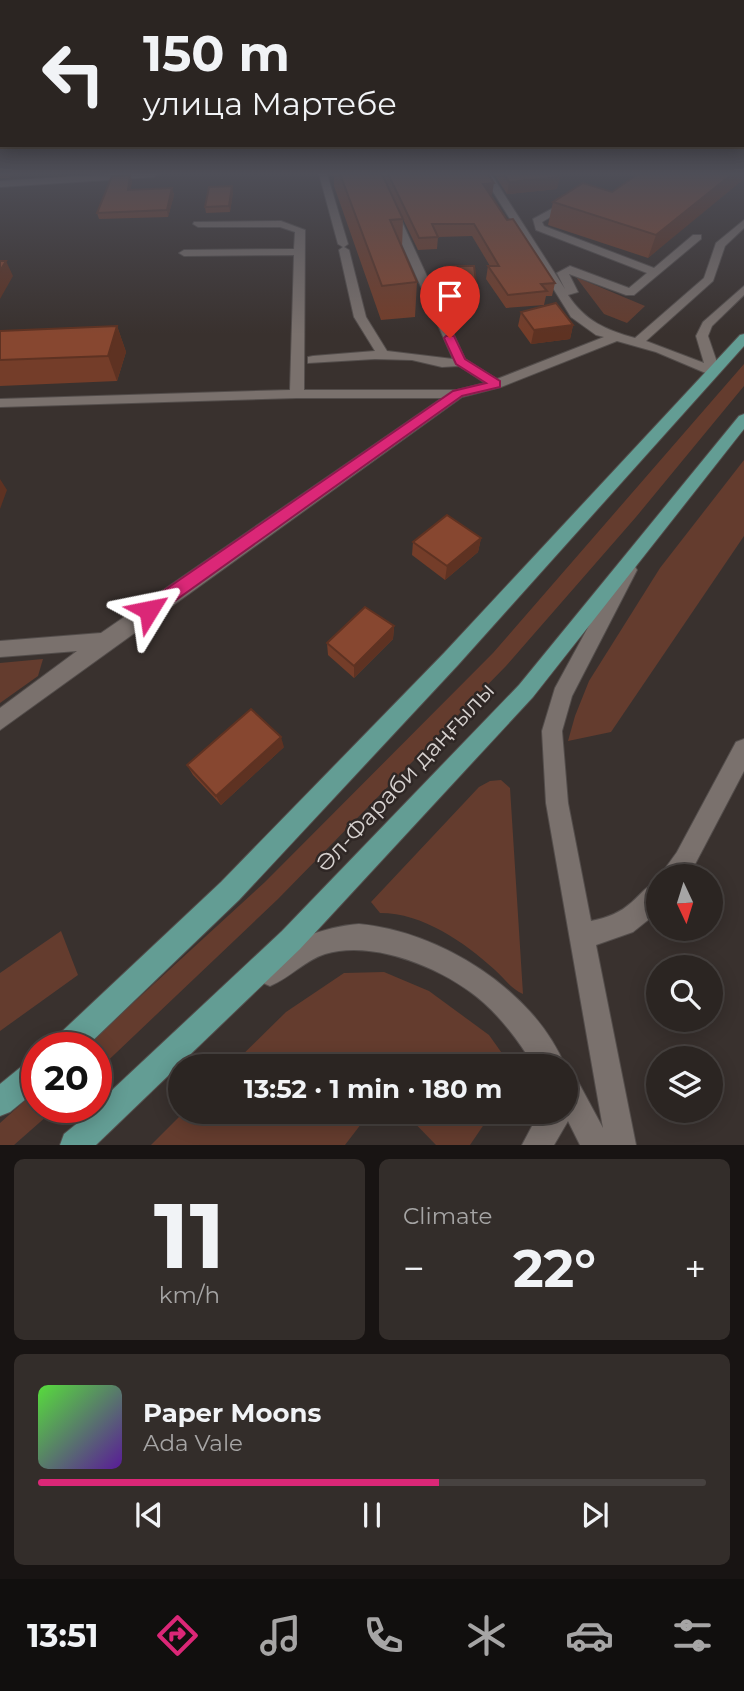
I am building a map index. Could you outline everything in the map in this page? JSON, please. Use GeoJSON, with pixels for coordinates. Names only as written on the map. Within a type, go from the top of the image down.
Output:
{"type":"FeatureCollection","features":[{"type":"Feature","properties":{"kind":"main road"},"geometry":{"type":"LineString","coordinates":[[82,1032],[230,891],[451,659],[744,338]]}},
{"type":"Feature","properties":{"kind":"main road","name":"Әл-Фараби даңғылы"},"geometry":{"type":"LineString","coordinates":[[75,1145],[291,940],[527,691],[744,419]]}},
{"type":"Feature","properties":{"kind":"main road"},"geometry":{"type":"LineString","coordinates":[[0,1102],[21,1085]]}},
{"type":"Feature","properties":{"kind":"street"},"geometry":{"type":"LineString","coordinates":[[296,227],[300,230],[297,394]]}},
{"type":"Feature","properties":{"kind":"street"},"geometry":{"type":"LineString","coordinates":[[339,227],[360,317],[383,354]]}},
{"type":"Feature","properties":{"kind":"street"},"geometry":{"type":"LineString","coordinates":[[397,227],[460,361],[496,384]]}},
{"type":"Feature","properties":{"kind":"street"},"geometry":{"type":"LineString","coordinates":[[520,227],[575,314],[587,323],[613,338],[660,349],[713,371]]}},
{"type":"Feature","properties":{"kind":"street"},"geometry":{"type":"LineString","coordinates":[[539,227],[655,272]]}},
{"type":"Feature","properties":{"kind":"street"},"geometry":{"type":"LineString","coordinates":[[637,344],[709,279],[720,245],[739,227]]}},
{"type":"Feature","properties":{"kind":"street"},"geometry":{"type":"LineString","coordinates":[[587,323],[563,273],[570,269],[630,293],[697,237]]}},
{"type":"Feature","properties":{"kind":"street"},"geometry":{"type":"LineString","coordinates":[[184,253],[299,253]]}},
{"type":"Feature","properties":{"kind":"street"},"geometry":{"type":"LineString","coordinates":[[713,371],[702,336],[707,326],[744,289]]}},
{"type":"Feature","properties":{"kind":"street"},"geometry":{"type":"LineString","coordinates":[[0,403],[297,394],[457,394],[496,384],[613,338]]}},
{"type":"Feature","properties":{"kind":"street"},"geometry":{"type":"LineString","coordinates":[[313,360],[383,354],[416,357],[440,364],[460,361]]}},
{"type":"Feature","properties":{"kind":"street"},"geometry":{"type":"LineString","coordinates":[[0,720],[105,641],[457,394]]}},
{"type":"Feature","properties":{"kind":"street"},"geometry":{"type":"LineString","coordinates":[[621,1145],[557,803],[552,731],[562,694],[639,548]]}},
{"type":"Feature","properties":{"kind":"street"},"geometry":{"type":"LineString","coordinates":[[0,649],[105,641]]}},
{"type":"Feature","properties":{"kind":"street"},"geometry":{"type":"LineString","coordinates":[[682,864],[742,755]]}},
{"type":"Feature","properties":{"kind":"street"},"geometry":{"type":"LineString","coordinates":[[580,935],[613,931],[646,907]]}},
{"type":"Feature","properties":{"kind":"street"},"geometry":{"type":"LineString","coordinates":[[220,1007],[294,956],[324,942],[355,936],[390,939],[421,951],[482,985],[527,1030],[543,1054]]}},
{"type":"Feature","properties":{"kind":"street"},"geometry":{"type":"LineString","coordinates":[[578,1118],[596,1145]]}},
{"type":"Feature","properties":{"kind":"street"},"geometry":{"type":"LineString","coordinates":[[537,1145],[549,1124]]}},
{"type":"Feature","properties":{"kind":"shaded area"},"geometry":{"type":"Polygon","coordinates":[[[576,277],[645,306],[627,323],[604,314],[576,277]]]}},
{"type":"Feature","properties":{"kind":"shaded area"},"geometry":{"type":"Polygon","coordinates":[[[744,364],[744,386],[636,517],[506,666],[278,899],[112,1057],[112,1032],[101,1032],[265,882],[493,653],[744,364]]]}},
{"type":"Feature","properties":{"kind":"shaded area"},"geometry":{"type":"Polygon","coordinates":[[[744,460],[744,536],[611,732],[568,741],[589,681],[660,568],[744,460]]]}},
{"type":"Feature","properties":{"kind":"shaded area"},"geometry":{"type":"Polygon","coordinates":[[[43,659],[38,676],[0,703],[0,663],[43,659]]]}},
{"type":"Feature","properties":{"kind":"shaded area"},"geometry":{"type":"Polygon","coordinates":[[[501,780],[510,788],[523,994],[483,960],[442,931],[412,918],[380,913],[371,902],[479,787],[490,781],[501,780]]]}},
{"type":"Feature","properties":{"kind":"shaded area"},"geometry":{"type":"Polygon","coordinates":[[[61,931],[78,975],[0,1031],[0,973],[61,931]]]}},
{"type":"Feature","properties":{"kind":"shaded area"},"geometry":{"type":"Polygon","coordinates":[[[384,972],[429,991],[489,1035],[502,1054],[243,1054],[286,1012],[344,973],[384,972]]]}},
{"type":"Feature","properties":{"kind":"shaded area"},"geometry":{"type":"Polygon","coordinates":[[[21,1104],[21,1123],[39,1123],[14,1145],[0,1145],[0,1123],[21,1104]]]}},
{"type":"Feature","properties":{"kind":"shaded area"},"geometry":{"type":"Polygon","coordinates":[[[172,1124],[361,1124],[345,1145],[151,1145],[172,1124]]]}},
{"type":"Feature","properties":{"kind":"shaded area"},"geometry":{"type":"Polygon","coordinates":[[[416,1124],[484,1124],[470,1145],[436,1145],[416,1124]]]}},
{"type":"Feature","properties":{"kind":"building"},"geometry":{"type":"Polygon","coordinates":[[[360,227],[393,227],[417,282],[382,286],[360,227]]]}},
{"type":"Feature","properties":{"kind":"building"},"geometry":{"type":"Polygon","coordinates":[[[414,227],[434,227],[438,237],[419,238],[414,227]]]}},
{"type":"Feature","properties":{"kind":"building"},"geometry":{"type":"Polygon","coordinates":[[[476,227],[519,227],[555,283],[541,284],[547,291],[508,295],[488,266],[499,266],[476,227]]]}},
{"type":"Feature","properties":{"kind":"building"},"geometry":{"type":"Polygon","coordinates":[[[632,227],[665,227],[656,235],[632,227]]]}},
{"type":"Feature","properties":{"kind":"building"},"geometry":{"type":"Polygon","coordinates":[[[447,266],[474,266],[478,297],[454,300],[447,266]]]}},
{"type":"Feature","properties":{"kind":"building"},"geometry":{"type":"Polygon","coordinates":[[[556,303],[573,325],[534,330],[521,312],[556,303]]]}},
{"type":"Feature","properties":{"kind":"building"},"geometry":{"type":"Polygon","coordinates":[[[117,326],[108,356],[0,360],[0,331],[117,326]]]}},
{"type":"Feature","properties":{"kind":"building"},"geometry":{"type":"Polygon","coordinates":[[[447,515],[481,538],[447,566],[413,542],[447,515]]]}},
{"type":"Feature","properties":{"kind":"building"},"geometry":{"type":"Polygon","coordinates":[[[365,607],[394,626],[354,666],[327,643],[365,607]]]}},
{"type":"Feature","properties":{"kind":"building"},"geometry":{"type":"Polygon","coordinates":[[[251,709],[281,737],[216,796],[187,765],[251,709]]]}},
{"type":"Feature","properties":{"kind":"route"},"geometry":{"type":"LineString","coordinates":[[149,610],[457,394],[496,384],[460,361],[450,338]]}}]}
